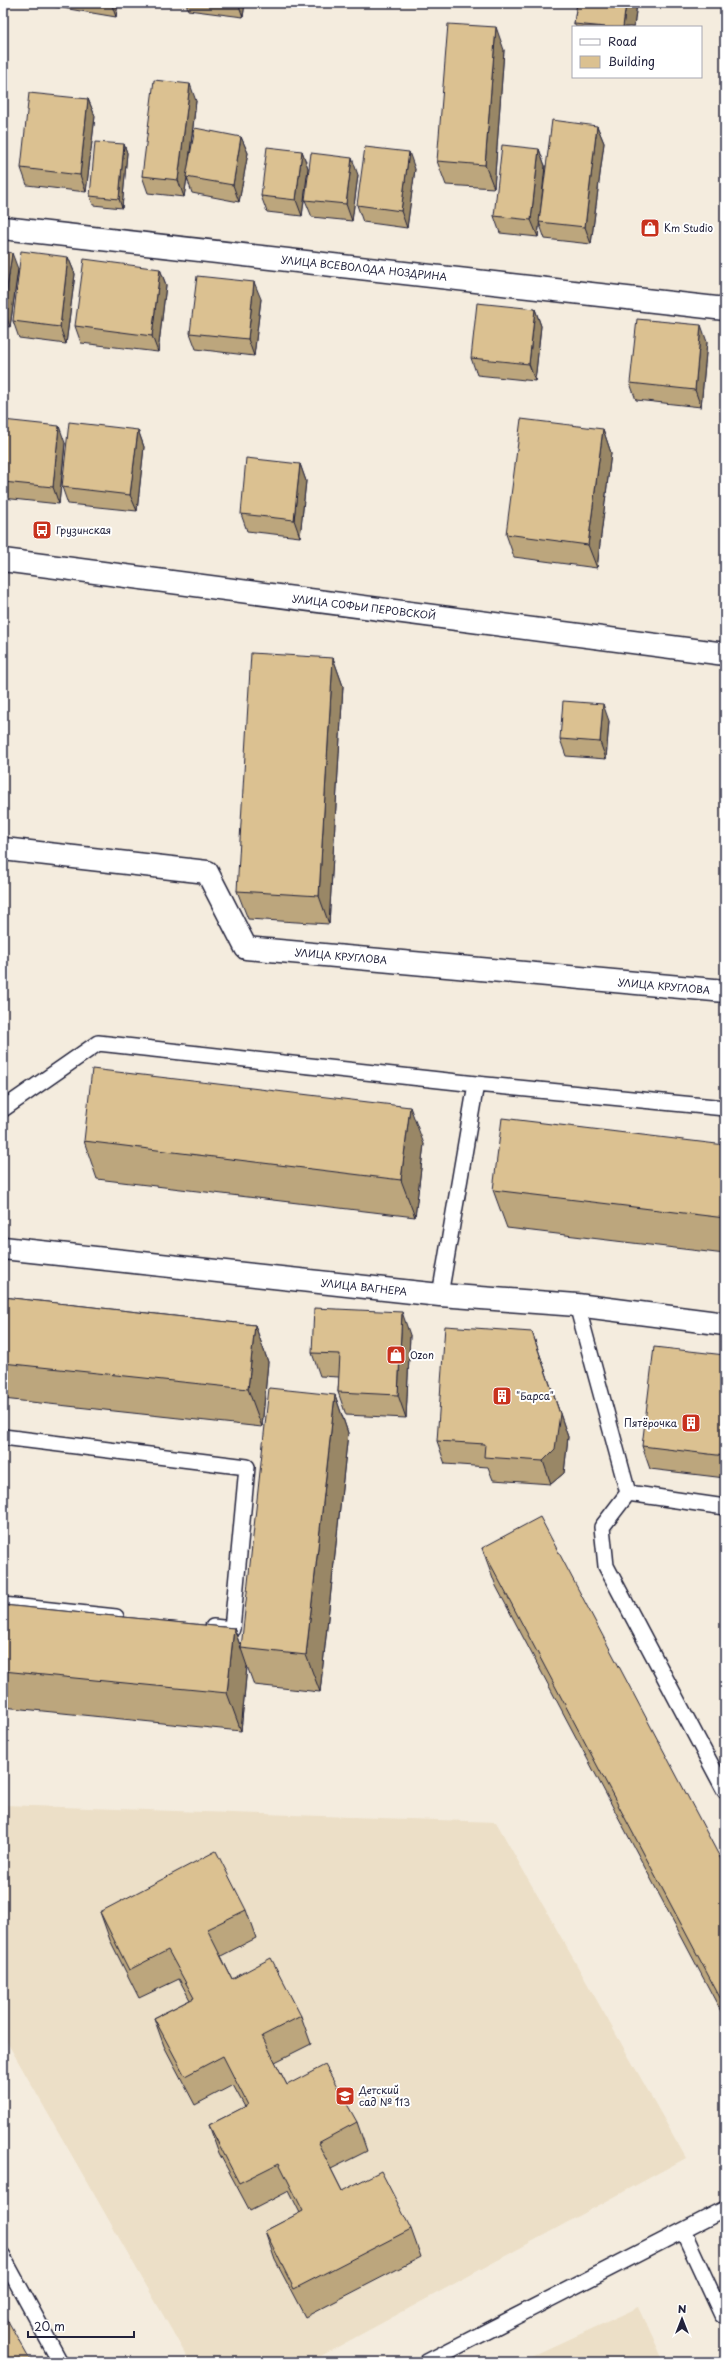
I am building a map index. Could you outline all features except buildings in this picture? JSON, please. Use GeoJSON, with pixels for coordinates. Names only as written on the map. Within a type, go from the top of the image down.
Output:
{"type":"FeatureCollection","features":[{"type":"Feature","properties":{"kind":"street","name":"УЛИЦА ВСЕВОЛОДА НОЗДРИНА"},"geometry":{"type":"LineString","coordinates":[[3,228],[725,309]]}},
{"type":"Feature","properties":{"kind":"street","name":"УЛИЦА СОФЬИ ПЕРОВСКОЙ"},"geometry":{"type":"LineString","coordinates":[[3,560],[725,654]]}},
{"type":"Feature","properties":{"kind":"street","name":"УЛИЦА КРУГЛОВА"},"geometry":{"type":"LineString","coordinates":[[3,849],[207,872],[246,948],[725,991]]}},
{"type":"Feature","properties":{"kind":"street","name":"УЛИЦА ВАГНЕРА"},"geometry":{"type":"LineString","coordinates":[[3,1248],[440,1295],[577,1305],[725,1324]]}},
{"type":"Feature","properties":{"kind":"lane"},"geometry":{"type":"LineString","coordinates":[[3,1109],[98,1043],[476,1084],[725,1108]]}},
{"type":"Feature","properties":{"kind":"lane"},"geometry":{"type":"LineString","coordinates":[[440,1295],[476,1084]]}},
{"type":"Feature","properties":{"kind":"lane"},"geometry":{"type":"LineString","coordinates":[[577,1305],[628,1493]]}},
{"type":"Feature","properties":{"kind":"lane"},"geometry":{"type":"LineString","coordinates":[[3,1437],[247,1467],[232,1629],[201,1625]]}},
{"type":"Feature","properties":{"kind":"lane"},"geometry":{"type":"LineString","coordinates":[[628,1493],[725,1507]]}},
{"type":"Feature","properties":{"kind":"lane"},"geometry":{"type":"LineString","coordinates":[[628,1493],[602,1527],[606,1566],[725,1790]]}},
{"type":"Feature","properties":{"kind":"lane"},"geometry":{"type":"LineString","coordinates":[[3,1605],[130,1618]]}},
{"type":"Feature","properties":{"kind":"lane"},"geometry":{"type":"LineString","coordinates":[[427,2362],[725,2209]]}},
{"type":"Feature","properties":{"kind":"lane"},"geometry":{"type":"LineString","coordinates":[[683,2231],[722,2315],[725,2314]]}},
{"type":"Feature","properties":{"kind":"lane"},"geometry":{"type":"LineString","coordinates":[[3,2257],[60,2362]]}},
{"type":"Feature","properties":{"kind":"shaded area","name":"Детский сад № 113"},"geometry":{"type":"Polygon","coordinates":[[[4,1805],[496,1822],[686,2158],[310,2362],[190,2362],[3,2035],[4,1805]]]}},
{"type":"Feature","properties":{"kind":"shaded area"},"geometry":{"type":"Polygon","coordinates":[[[639,2307],[664,2362],[520,2362],[639,2307]]]}},
{"type":"Feature","properties":{"kind":"place","name":"Кm Studio"},"geometry":{"type":"Point","coordinates":[650,228]}},
{"type":"Feature","properties":{"kind":"place","name":"Грузинская"},"geometry":{"type":"Point","coordinates":[42,530]}},
{"type":"Feature","properties":{"kind":"place","name":"Ozon"},"geometry":{"type":"Point","coordinates":[396,1355]}},
{"type":"Feature","properties":{"kind":"place","name":"\"Барса\""},"geometry":{"type":"Point","coordinates":[502,1396]}},
{"type":"Feature","properties":{"kind":"place","name":"Пятёрочка"},"geometry":{"type":"Point","coordinates":[691,1423]}},
{"type":"Feature","properties":{"kind":"place","name":"Детский сад № 113"},"geometry":{"type":"Point","coordinates":[345,2096]}}]}
